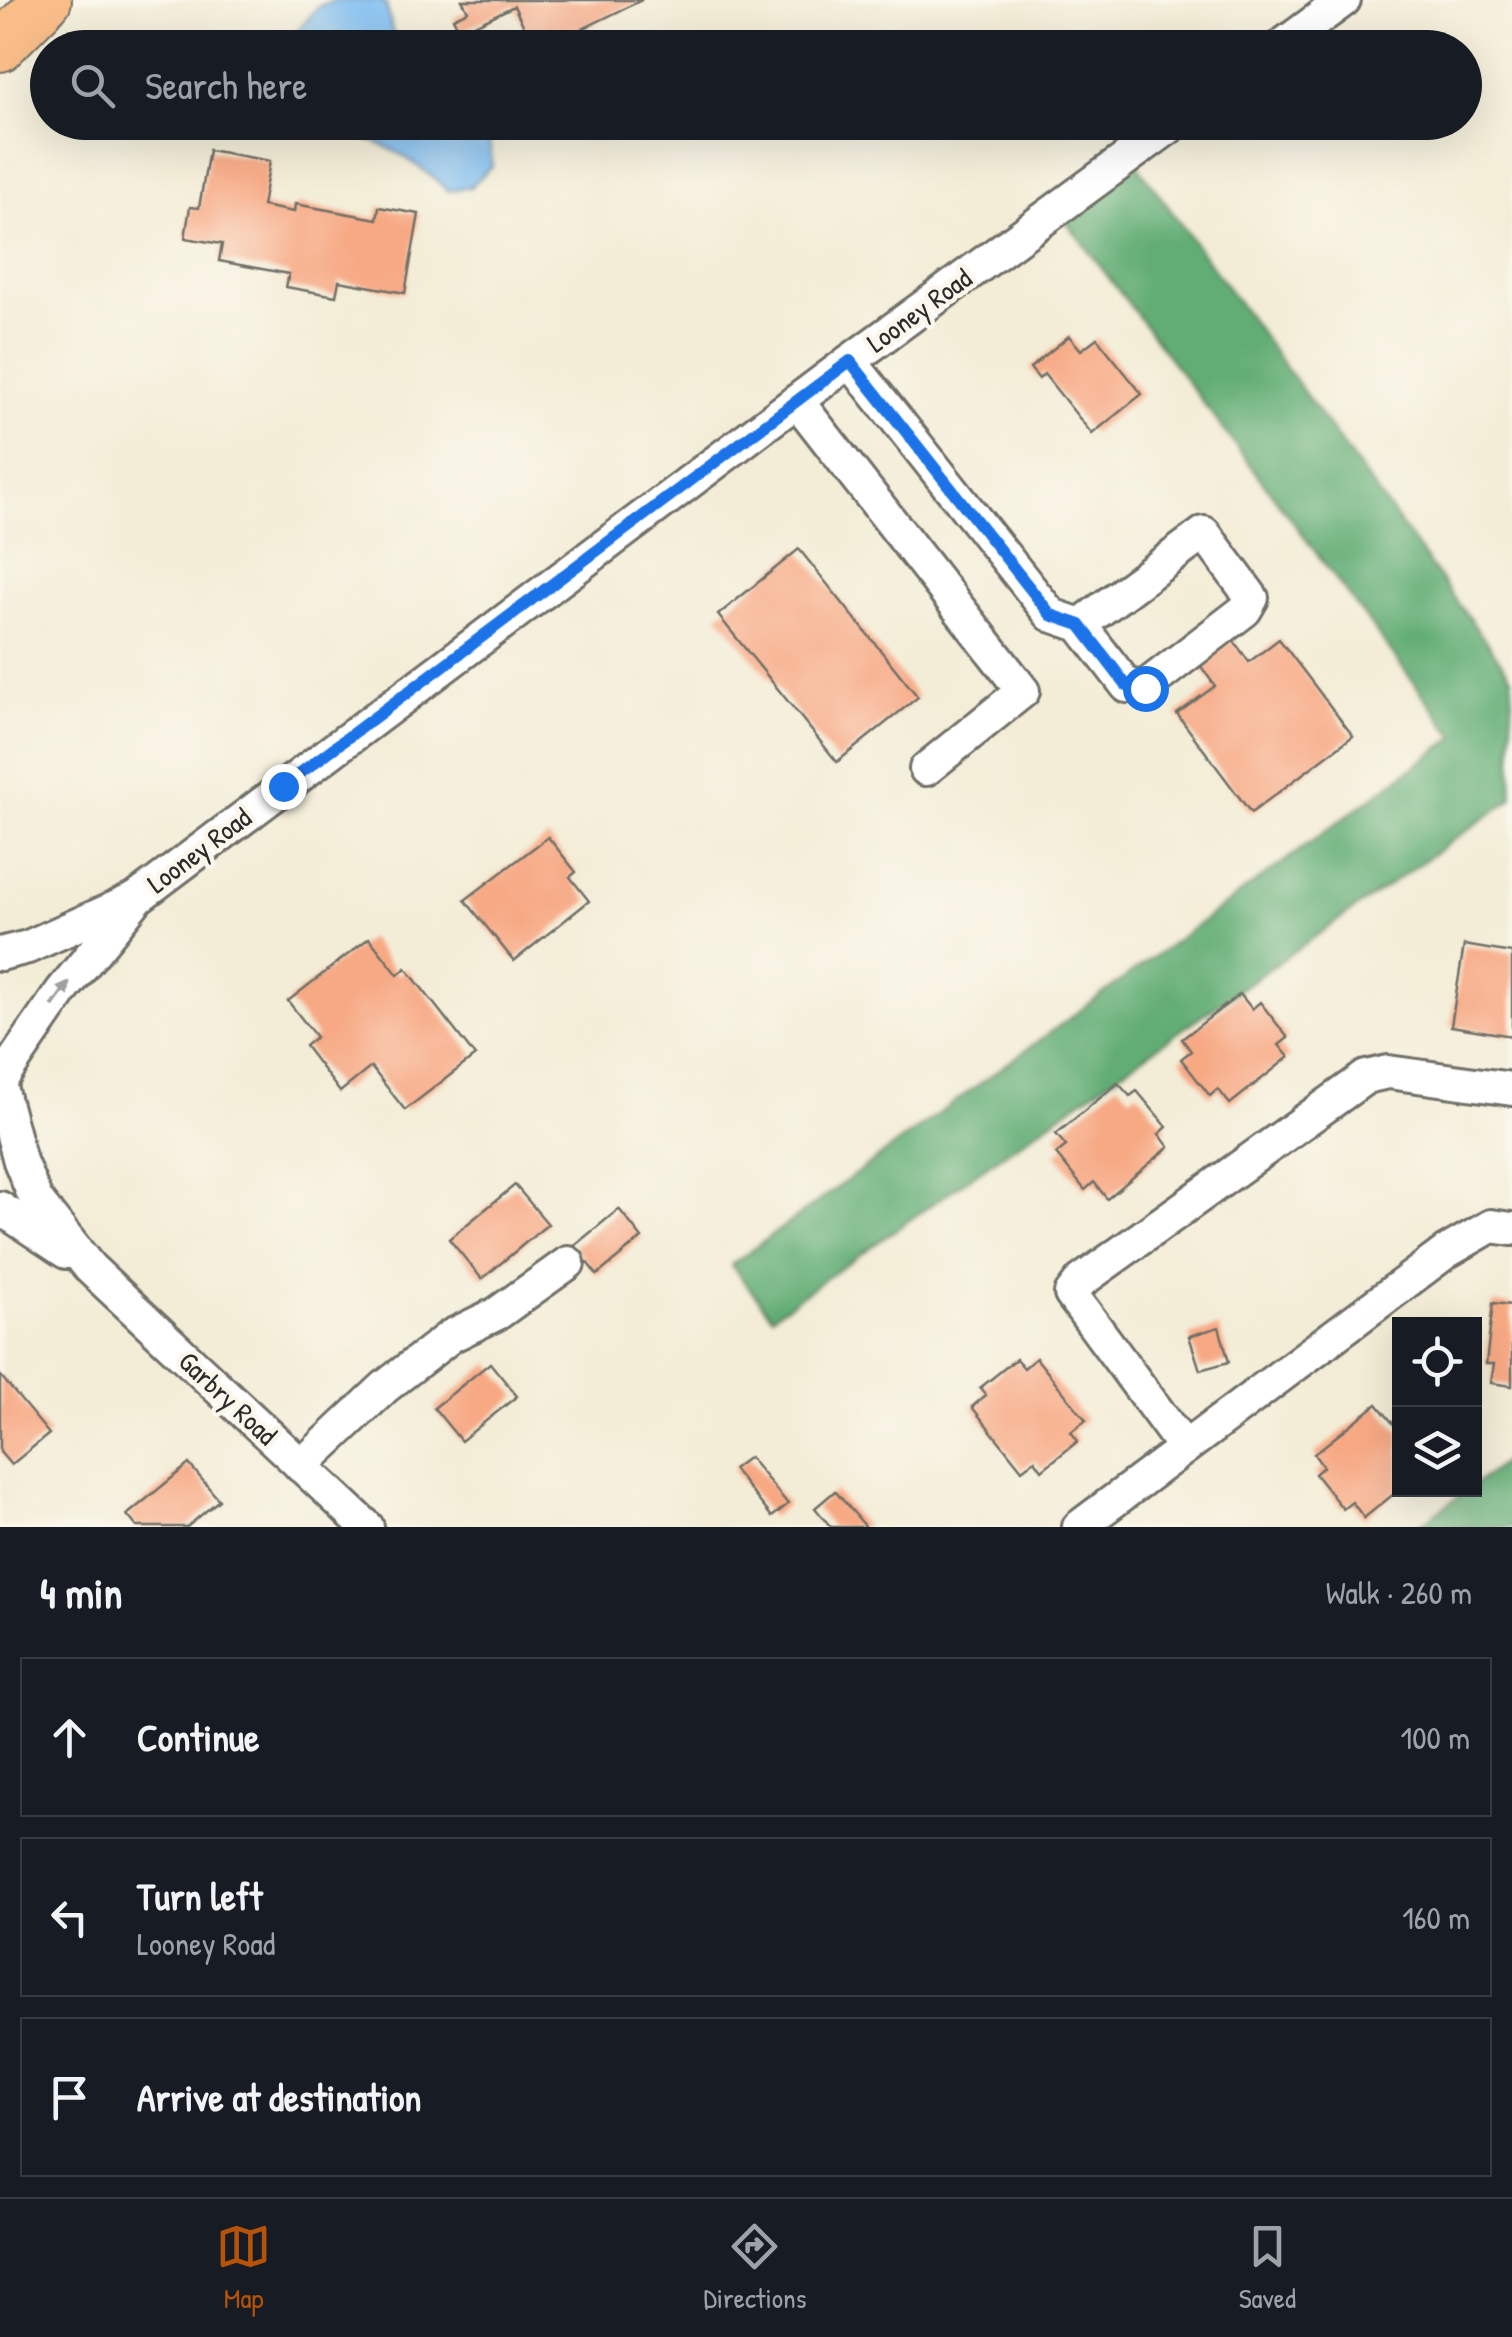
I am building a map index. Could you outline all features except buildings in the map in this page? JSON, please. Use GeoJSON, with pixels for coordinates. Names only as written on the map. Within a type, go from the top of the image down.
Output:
{"type":"FeatureCollection","features":[{"type":"Feature","properties":{"kind":"highway"},"geometry":{"type":"LineString","coordinates":[[0,20],[16,0]]}},
{"type":"Feature","properties":{"kind":"highway"},"geometry":{"type":"LineString","coordinates":[[0,46],[47,0]]}},
{"type":"Feature","properties":{"kind":"street"},"geometry":{"type":"LineString","coordinates":[[1303,30],[1344,0]]}},
{"type":"Feature","properties":{"kind":"street","name":"Looney Road"},"geometry":{"type":"LineString","coordinates":[[0,954],[28,947],[138,898],[850,361],[1151,140]]}},
{"type":"Feature","properties":{"kind":"street"},"geometry":{"type":"LineString","coordinates":[[850,361],[1051,615],[1080,625],[1127,686],[1145,688],[1245,610],[1252,598],[1204,533],[1080,625]]}},
{"type":"Feature","properties":{"kind":"street"},"geometry":{"type":"LineString","coordinates":[[797,401],[1023,691],[926,768]]}},
{"type":"Feature","properties":{"kind":"street","name":"Looney Road"},"geometry":{"type":"LineString","coordinates":[[2,1086],[62,991],[138,898]]}},
{"type":"Feature","properties":{"kind":"street","name":"Garbry Road"},"geometry":{"type":"LineString","coordinates":[[0,1039],[2,1086],[20,1162],[36,1200],[90,1268],[367,1527]]}},
{"type":"Feature","properties":{"kind":"street"},"geometry":{"type":"LineString","coordinates":[[1183,1446],[1071,1294],[1081,1281],[1366,1077],[1388,1072],[1512,1089]]}},
{"type":"Feature","properties":{"kind":"street","name":"Garbry Road"},"geometry":{"type":"LineString","coordinates":[[0,1208],[90,1268]]}},
{"type":"Feature","properties":{"kind":"street"},"geometry":{"type":"LineString","coordinates":[[1079,1527],[1446,1252],[1492,1226],[1512,1229]]}},
{"type":"Feature","properties":{"kind":"street"},"geometry":{"type":"LineString","coordinates":[[301,1466],[385,1387],[451,1336],[498,1313],[568,1263]]}},
{"type":"Feature","properties":{"kind":"green space"},"geometry":{"type":"Polygon","coordinates":[[[1131,156],[1512,677],[1512,799],[772,1316],[731,1265],[1455,737],[1057,209],[1131,156]]]}},
{"type":"Feature","properties":{"kind":"green space"},"geometry":{"type":"Polygon","coordinates":[[[1512,1456],[1512,1527],[1417,1527],[1458,1497],[1482,1497],[1482,1479],[1512,1456]]]}},
{"type":"Feature","properties":{"kind":"water"},"geometry":{"type":"Polygon","coordinates":[[[336,0],[377,0],[386,4],[392,30],[299,30],[319,6],[336,0]]]}},
{"type":"Feature","properties":{"kind":"water"},"geometry":{"type":"Polygon","coordinates":[[[370,140],[489,140],[492,166],[470,187],[448,191],[424,170],[370,140]]]}},
{"type":"Feature","properties":{"kind":"route"},"geometry":{"type":"LineString","coordinates":[[283,786],[850,361],[1051,615],[1080,625],[1127,686],[1145,688]]}}]}
